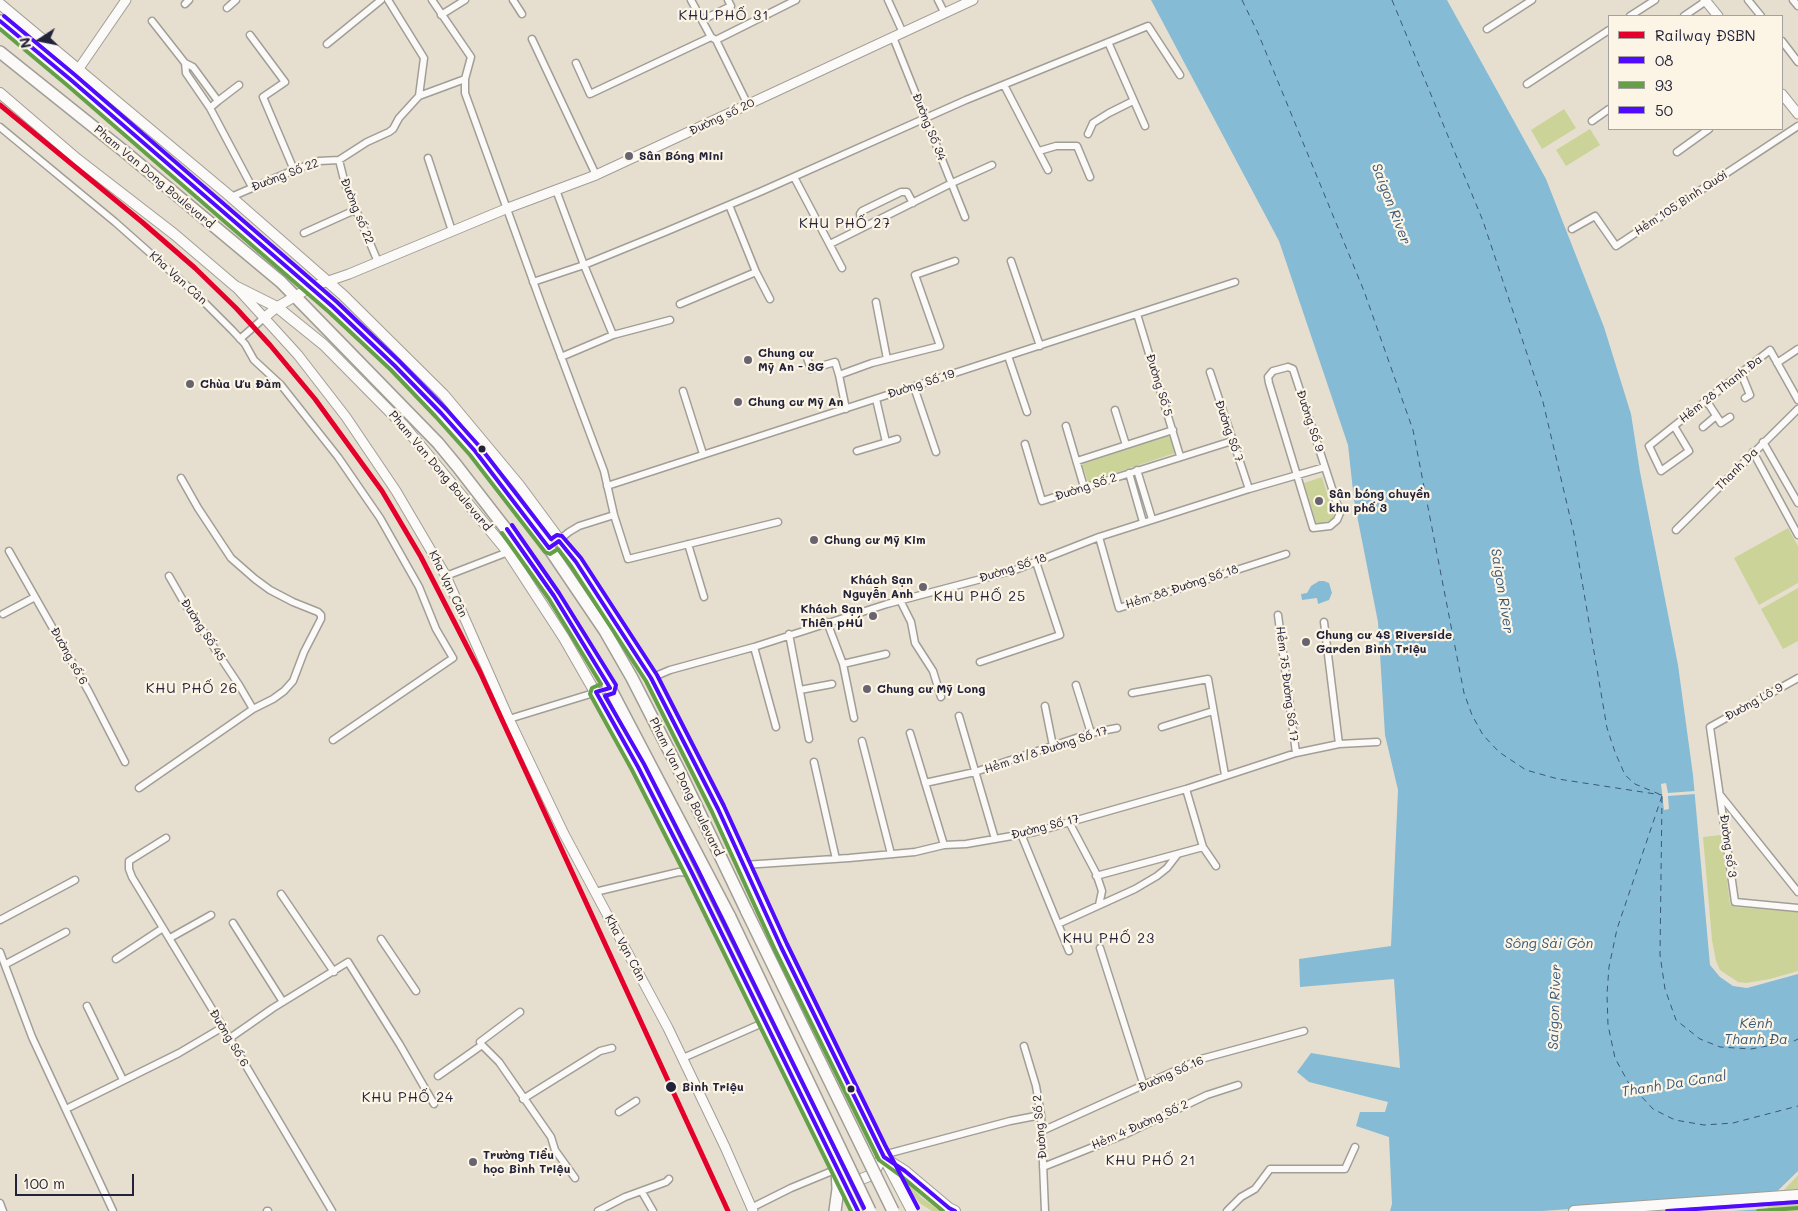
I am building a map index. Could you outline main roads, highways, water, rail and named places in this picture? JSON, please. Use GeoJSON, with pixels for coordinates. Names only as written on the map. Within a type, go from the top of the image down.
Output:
{"type":"FeatureCollection","features":[{"type":"Feature","properties":{"kind":"highway","name":"Pham Van Dong Boulevard"},"geometry":{"type":"LineString","coordinates":[[0,21],[311,287],[395,366],[475,451],[549,548],[605,631],[632,678],[681,774],[893,1211]]}},
{"type":"Feature","properties":{"kind":"highway","name":"Pham Van Dong Boulevard"},"geometry":{"type":"LineString","coordinates":[[0,52],[125,152],[267,270],[295,296],[438,443],[533,564],[582,638],[706,870],[870,1211]]}},
{"type":"Feature","properties":{"kind":"highway"},"geometry":{"type":"LineString","coordinates":[[835,1211],[838,1188],[837,1169]]}},
{"type":"Feature","properties":{"kind":"main road","name":"Pham Van Dong Boulevard"},"geometry":{"type":"LineString","coordinates":[[0,4],[231,197],[327,281],[444,394],[502,463],[576,562],[651,678],[718,809],[793,972],[912,1211]]}},
{"type":"Feature","properties":{"kind":"main road","name":"Pham Van Dong Boulevard"},"geometry":{"type":"LineString","coordinates":[[0,93],[77,159],[174,234],[235,286],[277,308],[324,345],[378,398],[429,455],[508,552],[564,638],[638,767],[692,872],[858,1211]]}},
{"type":"Feature","properties":{"kind":"main road"},"geometry":{"type":"LineString","coordinates":[[395,366],[404,355]]}},
{"type":"Feature","properties":{"kind":"main road"},"geometry":{"type":"LineString","coordinates":[[725,866],[744,865]]}},
{"type":"Feature","properties":{"kind":"main road"},"geometry":{"type":"LineString","coordinates":[[692,872],[706,870]]}},
{"type":"Feature","properties":{"kind":"main road"},"geometry":{"type":"LineString","coordinates":[[837,1169],[851,1178],[863,1179],[876,1170],[884,1156],[955,1211]]}},
{"type":"Feature","properties":{"kind":"main road"},"geometry":{"type":"LineString","coordinates":[[1574,1211],[1798,1195]]}},
{"type":"Feature","properties":{"kind":"main road"},"geometry":{"type":"LineString","coordinates":[[1667,1211],[1798,1202]]}},
{"type":"Feature","properties":{"kind":"water","name":"Sông Sài Gòn"},"geometry":{"type":"Polygon","coordinates":[[[1151,0],[1447,0],[1546,179],[1604,327],[1631,414],[1640,472],[1678,665],[1693,775],[1710,965],[1720,977],[1733,986],[1747,988],[1798,974],[1798,1171],[1757,1211],[1390,1211],[1392,1204],[1389,1137],[1356,1126],[1360,1112],[1385,1112],[1388,1102],[1309,1082],[1297,1072],[1311,1053],[1400,1068],[1394,979],[1300,987],[1299,959],[1391,946],[1398,790],[1385,735],[1378,622],[1354,500],[1348,445],[1279,241],[1151,0]]]}},
{"type":"Feature","properties":{"kind":"water"},"geometry":{"type":"Polygon","coordinates":[[[1319,581],[1329,583],[1332,593],[1329,600],[1318,604],[1317,598],[1302,600],[1301,594],[1307,593],[1311,586],[1319,581]]]}},
{"type":"Feature","properties":{"kind":"rail line","name":"ĐSBN"},"geometry":{"type":"LineString","coordinates":[[0,105],[142,222],[195,268],[236,308],[315,399],[382,491],[421,557],[480,672],[728,1211]]}},
{"type":"Feature","properties":{"kind":"place","name":"Sân Bóng Mini"},"geometry":{"type":"Point","coordinates":[629,156]}},
{"type":"Feature","properties":{"kind":"place","name":"Chung cư Mỹ An - 3G"},"geometry":{"type":"Point","coordinates":[748,360]}},
{"type":"Feature","properties":{"kind":"place","name":"Chùa Ưu Đàm"},"geometry":{"type":"Point","coordinates":[190,384]}},
{"type":"Feature","properties":{"kind":"place","name":"Chung cư Mỹ An"},"geometry":{"type":"Point","coordinates":[738,402]}},
{"type":"Feature","properties":{"kind":"place","name":"Sân bóng chuyền khu phố 3"},"geometry":{"type":"Point","coordinates":[1319,501]}},
{"type":"Feature","properties":{"kind":"place","name":"Chung cư Mỹ Kim"},"geometry":{"type":"Point","coordinates":[814,540]}},
{"type":"Feature","properties":{"kind":"place","name":"Khách Sạn Nguyễn Anh"},"geometry":{"type":"Point","coordinates":[923,587]}},
{"type":"Feature","properties":{"kind":"place","name":"Khách Sạn Thiên pHÚ"},"geometry":{"type":"Point","coordinates":[873,616]}},
{"type":"Feature","properties":{"kind":"place","name":"Chung cư 4S Riverside Garden Bình Triệu"},"geometry":{"type":"Point","coordinates":[1306,642]}},
{"type":"Feature","properties":{"kind":"place","name":"Chung cư Mỹ Long"},"geometry":{"type":"Point","coordinates":[867,689]}},
{"type":"Feature","properties":{"kind":"place","name":"Bình Triệu"},"geometry":{"type":"Point","coordinates":[671,1087]}},
{"type":"Feature","properties":{"kind":"place","name":"Trường Tiểu học Bình Triệu"},"geometry":{"type":"Point","coordinates":[473,1162]}},
{"type":"Feature","properties":{"kind":"district","name":"KHU PHỐ 31"},"geometry":{"type":"Point","coordinates":[724,16]}},
{"type":"Feature","properties":{"kind":"district","name":"KHU PHỐ 27"},"geometry":{"type":"Point","coordinates":[845,224]}},
{"type":"Feature","properties":{"kind":"district","name":"KHU PHỐ 25"},"geometry":{"type":"Point","coordinates":[980,597]}},
{"type":"Feature","properties":{"kind":"district","name":"KHU PHỐ 26"},"geometry":{"type":"Point","coordinates":[192,689]}},
{"type":"Feature","properties":{"kind":"district","name":"KHU PHỐ 23"},"geometry":{"type":"Point","coordinates":[1109,939]}},
{"type":"Feature","properties":{"kind":"district","name":"KHU PHỐ 24"},"geometry":{"type":"Point","coordinates":[408,1098]}},
{"type":"Feature","properties":{"kind":"district","name":"KHU PHỐ 21"},"geometry":{"type":"Point","coordinates":[1151,1161]}},
{"type":"Feature","properties":{"kind":"water label","name":"Saigon River"},"geometry":{"type":"Point","coordinates":[1391,204]}},
{"type":"Feature","properties":{"kind":"water label","name":"Saigon River"},"geometry":{"type":"Point","coordinates":[1502,591]}},
{"type":"Feature","properties":{"kind":"water label","name":"Saigon River"},"geometry":{"type":"Point","coordinates":[1555,1007]}},
{"type":"Feature","properties":{"kind":"water label","name":"Kênh Thanh Đa"},"geometry":{"type":"Point","coordinates":[1756,1032]}},
{"type":"Feature","properties":{"kind":"water label","name":"Thanh Da Canal"},"geometry":{"type":"Point","coordinates":[1674,1084]}}]}
